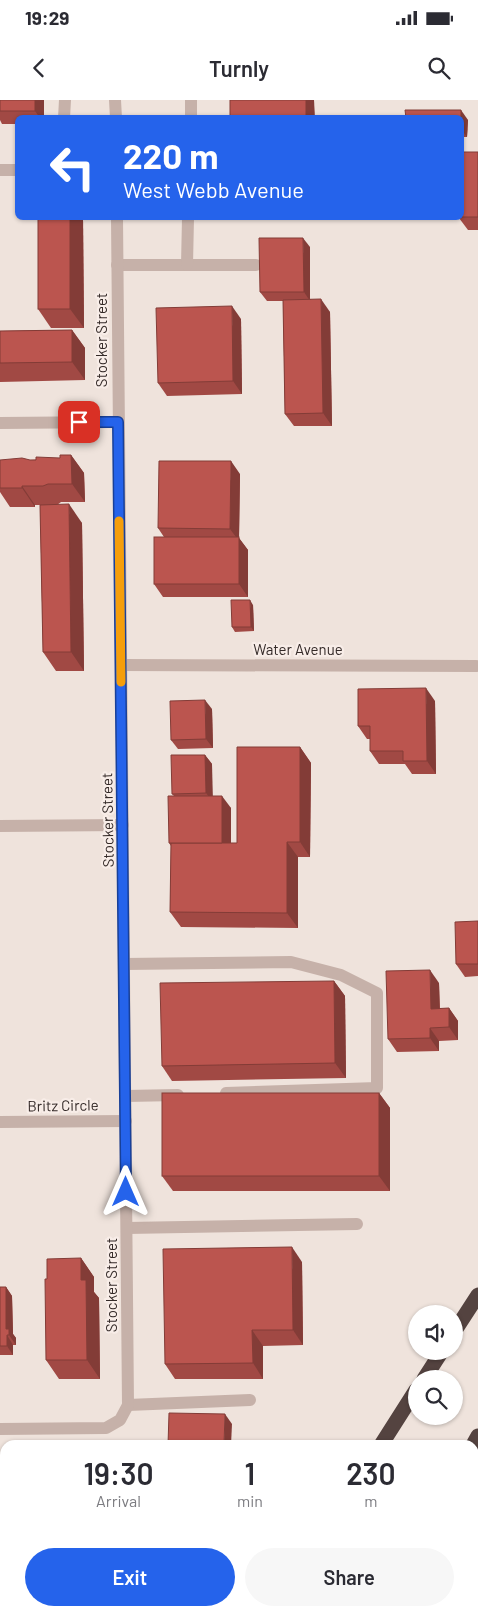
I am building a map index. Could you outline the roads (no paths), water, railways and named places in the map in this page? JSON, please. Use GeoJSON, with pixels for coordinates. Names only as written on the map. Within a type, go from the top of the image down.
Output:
{"type":"FeatureCollection","features":[{"type":"Feature","properties":{"kind":"highway"},"geometry":{"type":"LineString","coordinates":[[463,1318],[478,1295]]}},
{"type":"Feature","properties":{"kind":"highway"},"geometry":{"type":"LineString","coordinates":[[384,1440],[408,1403]]}},
{"type":"Feature","properties":{"kind":"street"},"geometry":{"type":"LineString","coordinates":[[64,115],[65,100]]}},
{"type":"Feature","properties":{"kind":"street"},"geometry":{"type":"LineString","coordinates":[[116,100],[116,115]]}},
{"type":"Feature","properties":{"kind":"street"},"geometry":{"type":"LineString","coordinates":[[191,100],[191,115]]}},
{"type":"Feature","properties":{"kind":"street"},"geometry":{"type":"LineString","coordinates":[[0,170],[15,170]]}},
{"type":"Feature","properties":{"kind":"street","name":"Stocker Street"},"geometry":{"type":"LineString","coordinates":[[117,220],[128,1406]]}},
{"type":"Feature","properties":{"kind":"street"},"geometry":{"type":"LineString","coordinates":[[187,265],[188,220]]}},
{"type":"Feature","properties":{"kind":"street"},"geometry":{"type":"LineString","coordinates":[[117,265],[256,265]]}},
{"type":"Feature","properties":{"kind":"street"},"geometry":{"type":"LineString","coordinates":[[0,422],[118,422]]}},
{"type":"Feature","properties":{"kind":"street","name":"Water Avenue"},"geometry":{"type":"LineString","coordinates":[[121,665],[476,666]]}},
{"type":"Feature","properties":{"kind":"street"},"geometry":{"type":"LineString","coordinates":[[0,826],[123,825]]}},
{"type":"Feature","properties":{"kind":"street"},"geometry":{"type":"LineString","coordinates":[[124,964],[291,962],[341,975],[377,993],[377,1088],[213,1094]]}},
{"type":"Feature","properties":{"kind":"street"},"geometry":{"type":"LineString","coordinates":[[126,1096],[193,1094]]}},
{"type":"Feature","properties":{"kind":"street","name":"Britz Circle"},"geometry":{"type":"LineString","coordinates":[[0,1122],[126,1121]]}},
{"type":"Feature","properties":{"kind":"street"},"geometry":{"type":"LineString","coordinates":[[127,1228],[357,1224]]}},
{"type":"Feature","properties":{"kind":"street"},"geometry":{"type":"LineString","coordinates":[[0,1429],[106,1428],[120,1420],[128,1406],[250,1400]]}}]}
